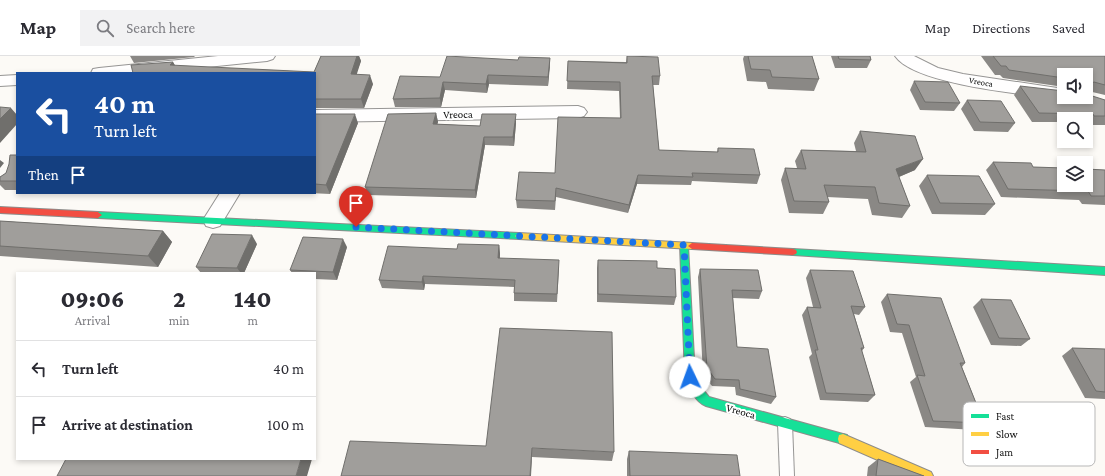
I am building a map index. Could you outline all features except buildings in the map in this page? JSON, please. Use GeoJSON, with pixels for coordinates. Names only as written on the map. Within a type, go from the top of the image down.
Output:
{"type":"FeatureCollection","features":[{"type":"Feature","properties":{"kind":"street"},"geometry":{"type":"LineString","coordinates":[[93,72],[101,56]]}},
{"type":"Feature","properties":{"kind":"street"},"geometry":{"type":"LineString","coordinates":[[109,72],[266,56]]}},
{"type":"Feature","properties":{"kind":"street","name":"Vreoca"},"geometry":{"type":"LineString","coordinates":[[903,56],[915,65],[935,73],[1005,86],[1057,93]]}},
{"type":"Feature","properties":{"kind":"street"},"geometry":{"type":"LineString","coordinates":[[0,81],[16,80]]}},
{"type":"Feature","properties":{"kind":"street","name":"Vreoca"},"geometry":{"type":"LineString","coordinates":[[316,116],[578,112]]}},
{"type":"Feature","properties":{"kind":"street"},"geometry":{"type":"LineString","coordinates":[[213,220],[229,194]]}},
{"type":"Feature","properties":{"kind":"street"},"geometry":{"type":"LineString","coordinates":[[0,210],[684,245],[1105,271]]}},
{"type":"Feature","properties":{"kind":"street","name":"Vreoca"},"geometry":{"type":"LineString","coordinates":[[684,245],[690,377],[696,389],[706,401],[850,441],[928,476]]}},
{"type":"Feature","properties":{"kind":"lane"},"geometry":{"type":"LineString","coordinates":[[785,423],[787,476]]}},
{"type":"Feature","properties":{"kind":"traffic: fast"},"geometry":{"type":"LineString","coordinates":[[98,215],[519,236]]}},
{"type":"Feature","properties":{"kind":"traffic: fast"},"geometry":{"type":"LineString","coordinates":[[684,245],[690,377],[696,389],[706,401],[843,439]]}},
{"type":"Feature","properties":{"kind":"traffic: fast"},"geometry":{"type":"LineString","coordinates":[[793,252],[1105,271]]}},
{"type":"Feature","properties":{"kind":"traffic: slow"},"geometry":{"type":"LineString","coordinates":[[519,236],[692,246]]}},
{"type":"Feature","properties":{"kind":"traffic: slow"},"geometry":{"type":"LineString","coordinates":[[843,439],[927,476]]}},
{"type":"Feature","properties":{"kind":"traffic: jam"},"geometry":{"type":"LineString","coordinates":[[0,210],[98,215]]}},
{"type":"Feature","properties":{"kind":"traffic: jam"},"geometry":{"type":"LineString","coordinates":[[692,246],[793,252]]}},
{"type":"Feature","properties":{"kind":"route"},"geometry":{"type":"LineString","coordinates":[[356,227],[684,245],[690,377]]}}]}
